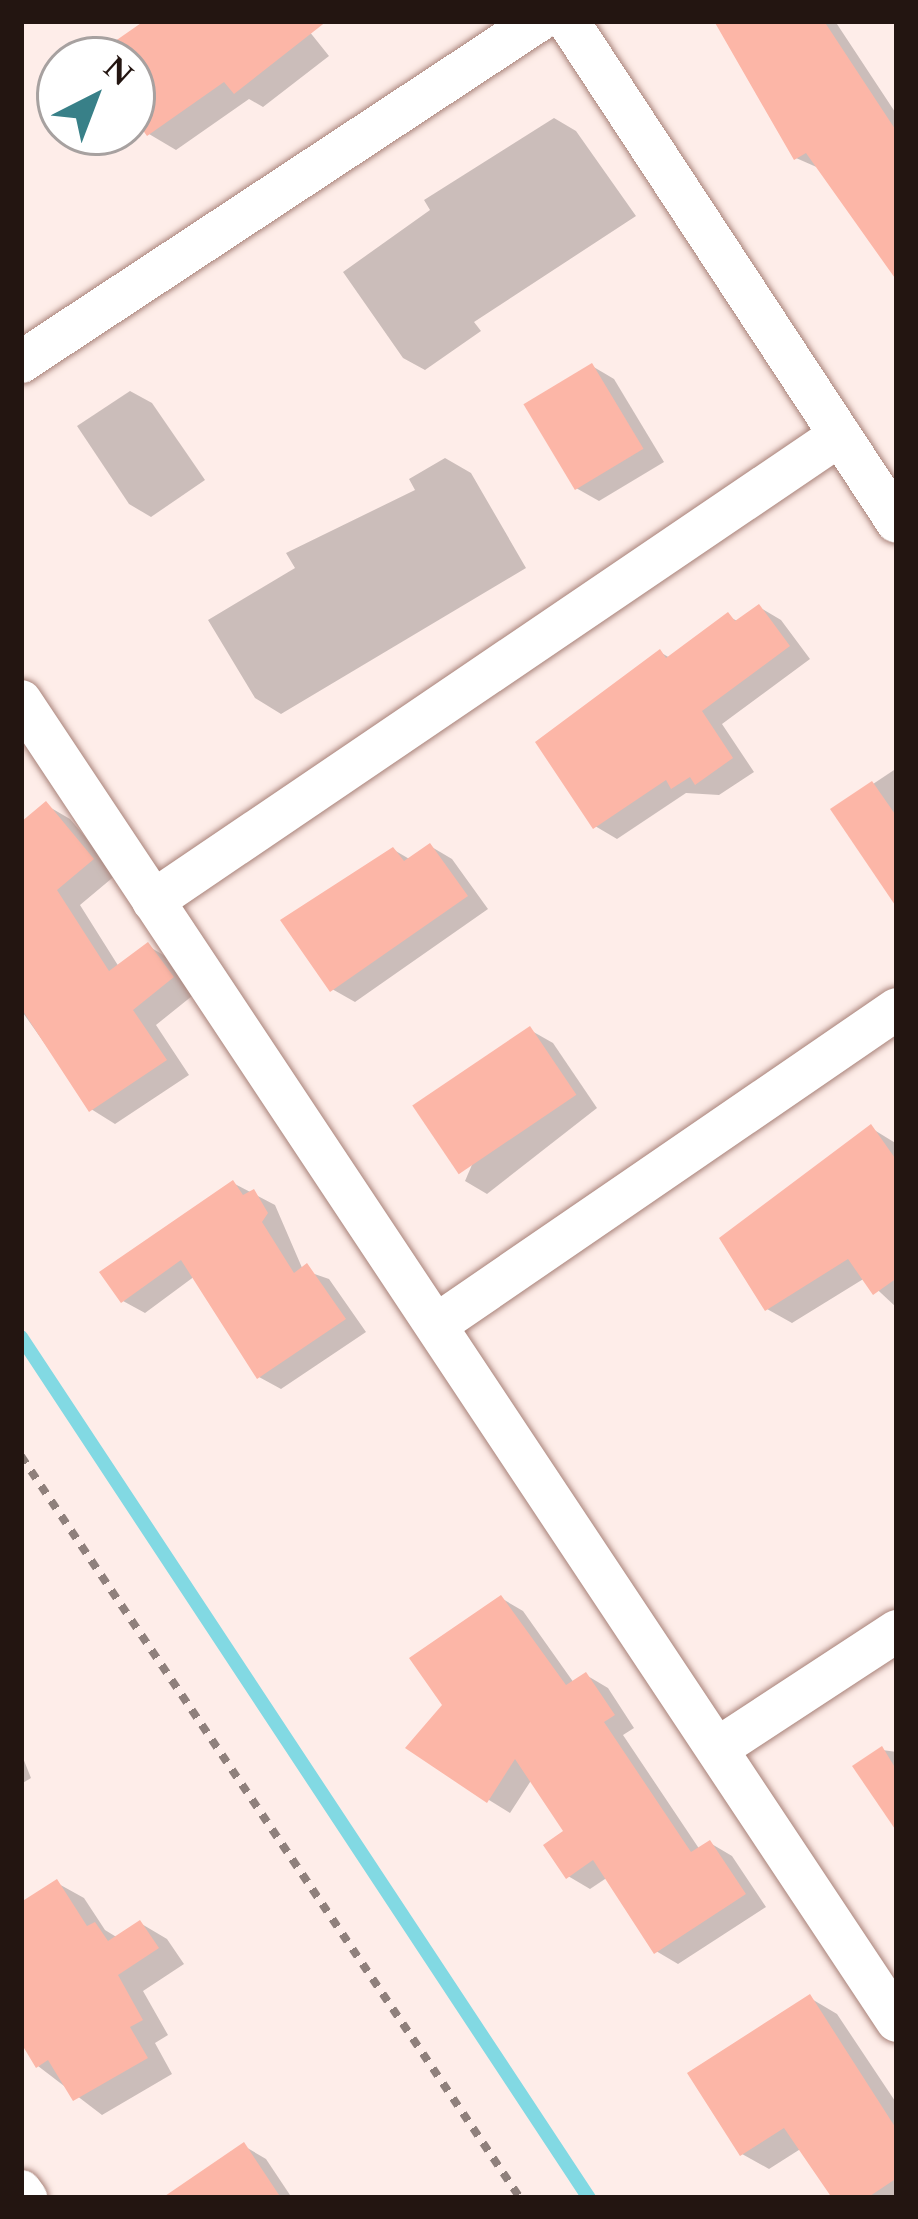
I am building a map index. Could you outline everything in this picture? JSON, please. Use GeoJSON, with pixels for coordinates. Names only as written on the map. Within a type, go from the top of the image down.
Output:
{"type":"FeatureCollection","features":[{"type":"Feature","properties":{"kind":"street"},"geometry":{"type":"LineString","coordinates":[[21,362],[538,21]]}},
{"type":"Feature","properties":{"kind":"street"},"geometry":{"type":"LineString","coordinates":[[568,21],[897,521]]}},
{"type":"Feature","properties":{"kind":"street"},"geometry":{"type":"LineString","coordinates":[[153,901],[840,435]]}},
{"type":"Feature","properties":{"kind":"street"},"geometry":{"type":"LineString","coordinates":[[21,701],[897,2021]]}},
{"type":"Feature","properties":{"kind":"street"},"geometry":{"type":"LineString","coordinates":[[436,1325],[897,1009]]}},
{"type":"Feature","properties":{"kind":"street"},"geometry":{"type":"LineString","coordinates":[[718,1748],[897,1631]]}},
{"type":"Feature","properties":{"kind":"path"},"geometry":{"type":"LineString","coordinates":[[21,1456],[520,2198]]}},
{"type":"Feature","properties":{"kind":"building"},"geometry":{"type":"Polygon","coordinates":[[[144,21],[327,21],[234,94],[224,82],[156,130],[156,36],[122,36],[144,21]]]}},
{"type":"Feature","properties":{"kind":"building"},"geometry":{"type":"Polygon","coordinates":[[[714,21],[824,21],[897,132],[897,281],[806,153],[794,160],[714,21]]]}},
{"type":"Feature","properties":{"kind":"building"},"geometry":{"type":"Polygon","coordinates":[[[592,363],[644,449],[575,490],[523,404],[592,363]]]}},
{"type":"Feature","properties":{"kind":"building"},"geometry":{"type":"Polygon","coordinates":[[[759,604],[790,646],[702,711],[733,758],[695,785],[690,777],[671,789],[666,780],[593,829],[535,742],[660,649],[666,658],[728,612],[735,621],[759,604]]]}},
{"type":"Feature","properties":{"kind":"building"},"geometry":{"type":"Polygon","coordinates":[[[872,781],[897,817],[897,908],[830,809],[872,781]]]}},
{"type":"Feature","properties":{"kind":"building"},"geometry":{"type":"Polygon","coordinates":[[[46,801],[94,859],[57,890],[109,971],[148,942],[174,977],[133,1010],[167,1060],[89,1112],[21,1008],[21,822],[46,801]]]}},
{"type":"Feature","properties":{"kind":"building"},"geometry":{"type":"Polygon","coordinates":[[[430,843],[468,896],[330,992],[280,920],[393,847],[404,861],[430,843]]]}},
{"type":"Feature","properties":{"kind":"building"},"geometry":{"type":"Polygon","coordinates":[[[530,1026],[576,1095],[459,1174],[412,1105],[530,1026]]]}},
{"type":"Feature","properties":{"kind":"building"},"geometry":{"type":"Polygon","coordinates":[[[871,1124],[897,1161],[897,1278],[873,1295],[848,1259],[765,1311],[719,1238],[871,1124]]]}},
{"type":"Feature","properties":{"kind":"building"},"geometry":{"type":"Polygon","coordinates":[[[233,1180],[243,1195],[254,1189],[268,1213],[262,1222],[294,1273],[307,1263],[346,1319],[257,1379],[181,1260],[121,1303],[99,1272],[233,1180]]]}},
{"type":"Feature","properties":{"kind":"building"},"geometry":{"type":"Polygon","coordinates":[[[501,1595],[566,1685],[586,1672],[615,1715],[604,1722],[691,1852],[710,1840],[746,1894],[654,1954],[593,1860],[566,1879],[543,1845],[563,1831],[515,1759],[487,1803],[405,1748],[442,1705],[409,1658],[501,1595]]]}},
{"type":"Feature","properties":{"kind":"building"},"geometry":{"type":"Polygon","coordinates":[[[882,1746],[897,1771],[897,1832],[852,1766],[882,1746]]]}},
{"type":"Feature","properties":{"kind":"building"},"geometry":{"type":"Polygon","coordinates":[[[57,1879],[87,1926],[95,1922],[108,1941],[140,1920],[159,1948],[118,1975],[143,2020],[130,2027],[148,2058],[73,2101],[48,2060],[36,2068],[21,2043],[21,1902],[57,1879]]]}},
{"type":"Feature","properties":{"kind":"building"},"geometry":{"type":"Polygon","coordinates":[[[810,1994],[897,2130],[897,2178],[867,2198],[832,2198],[784,2128],[740,2156],[687,2073],[810,1994]]]}},
{"type":"Feature","properties":{"kind":"building"},"geometry":{"type":"Polygon","coordinates":[[[244,2142],[281,2198],[162,2198],[244,2142]]]}},
{"type":"Feature","properties":{"kind":"waterway"},"geometry":{"type":"LineString","coordinates":[[21,1337],[589,2198]]}}]}
